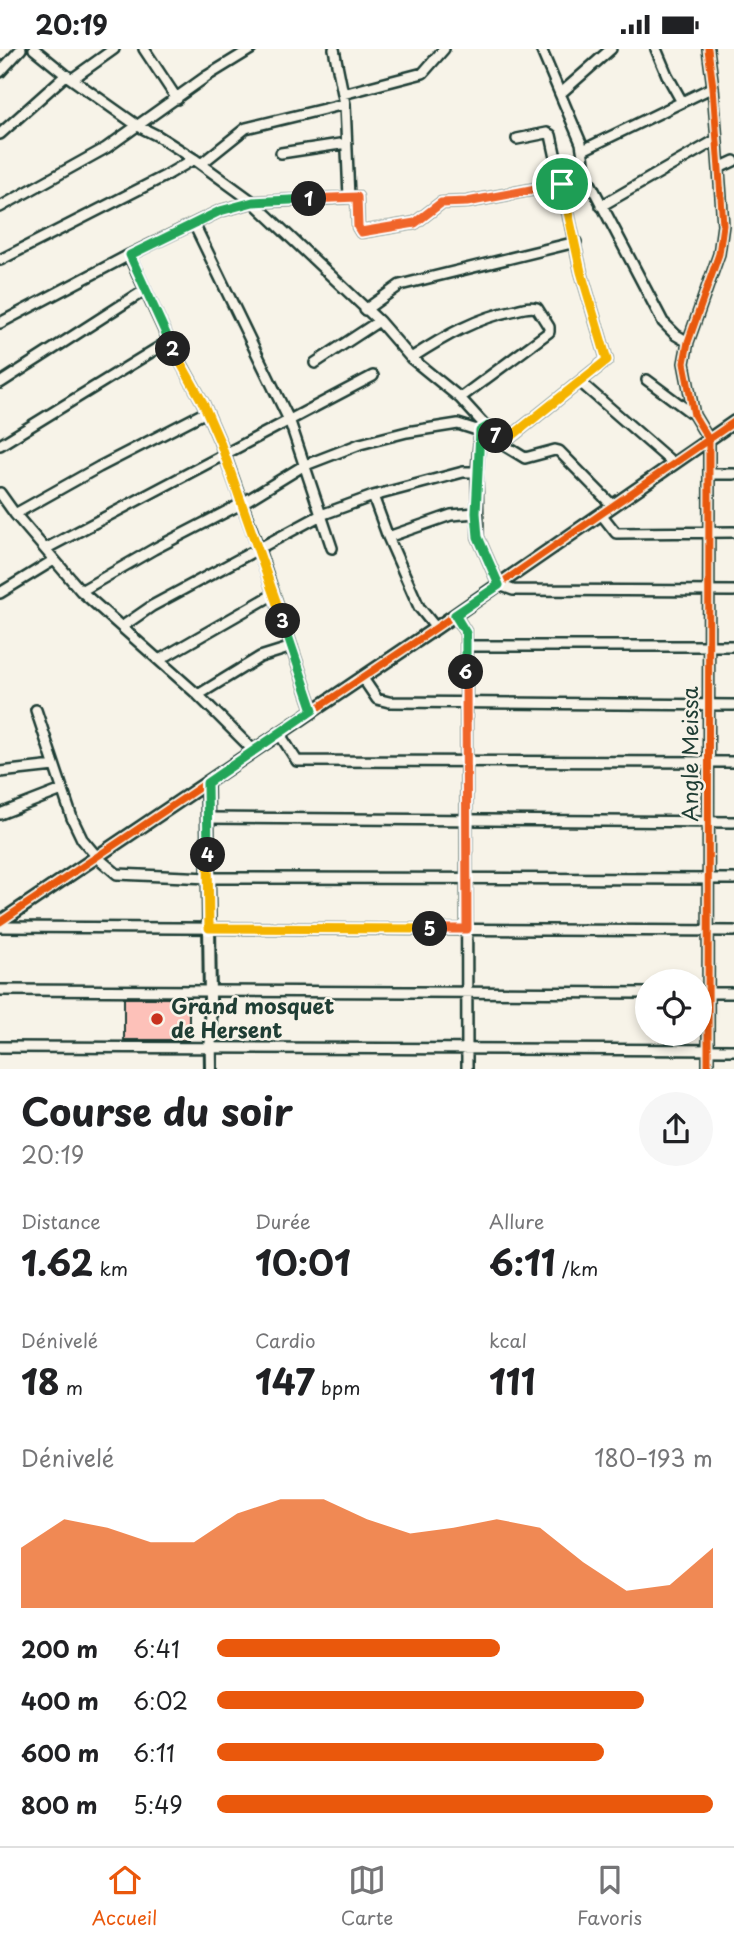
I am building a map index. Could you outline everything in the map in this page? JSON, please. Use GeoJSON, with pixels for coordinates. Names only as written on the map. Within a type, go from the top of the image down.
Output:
{"type":"FeatureCollection","features":[{"type":"Feature","properties":{"kind":"street"},"geometry":{"type":"LineString","coordinates":[[0,72],[21,49]]}},
{"type":"Feature","properties":{"kind":"street"},"geometry":{"type":"LineString","coordinates":[[34,49],[138,126],[158,136],[253,202],[379,321],[411,358],[460,398],[484,428],[502,444],[526,458],[559,451],[613,506]]}},
{"type":"Feature","properties":{"kind":"street"},"geometry":{"type":"LineString","coordinates":[[0,134],[69,77],[114,49]]}},
{"type":"Feature","properties":{"kind":"street"},"geometry":{"type":"LineString","coordinates":[[144,49],[177,99]]}},
{"type":"Feature","properties":{"kind":"street"},"geometry":{"type":"LineString","coordinates":[[0,207],[106,148],[251,49]]}},
{"type":"Feature","properties":{"kind":"street"},"geometry":{"type":"LineString","coordinates":[[334,49],[344,99],[349,197]]}},
{"type":"Feature","properties":{"kind":"street"},"geometry":{"type":"LineString","coordinates":[[0,260],[197,162],[246,128],[422,73],[444,49]]}},
{"type":"Feature","properties":{"kind":"street"},"geometry":{"type":"LineString","coordinates":[[541,49],[583,151],[586,175],[601,206],[663,322],[688,342]]}},
{"type":"Feature","properties":{"kind":"street"},"geometry":{"type":"LineString","coordinates":[[560,94],[611,49]]}},
{"type":"Feature","properties":{"kind":"street"},"geometry":{"type":"LineString","coordinates":[[656,49],[682,102]]}},
{"type":"Feature","properties":{"kind":"street"},"geometry":{"type":"LineString","coordinates":[[708,49],[723,225],[719,254],[688,342],[684,370],[694,415],[709,440]]}},
{"type":"Feature","properties":{"kind":"street"},"geometry":{"type":"LineString","coordinates":[[583,151],[713,87]]}},
{"type":"Feature","properties":{"kind":"street"},"geometry":{"type":"LineString","coordinates":[[502,444],[607,360],[588,299],[551,135],[547,133],[517,139]]}},
{"type":"Feature","properties":{"kind":"street"},"geometry":{"type":"LineString","coordinates":[[601,206],[716,140]]}},
{"type":"Feature","properties":{"kind":"street"},"geometry":{"type":"LineString","coordinates":[[281,153],[348,143]]}},
{"type":"Feature","properties":{"kind":"street"},"geometry":{"type":"LineString","coordinates":[[719,168],[734,160]]}},
{"type":"Feature","properties":{"kind":"street"},"geometry":{"type":"LineString","coordinates":[[0,323],[220,211],[253,202],[357,197],[358,227],[361,232],[415,223],[441,203],[467,202],[562,184],[586,175]]}},
{"type":"Feature","properties":{"kind":"street"},"geometry":{"type":"LineString","coordinates":[[723,225],[734,222]]}},
{"type":"Feature","properties":{"kind":"street"},"geometry":{"type":"LineString","coordinates":[[194,225],[290,422],[332,548]]}},
{"type":"Feature","properties":{"kind":"street"},"geometry":{"type":"LineString","coordinates":[[365,310],[400,285],[576,242]]}},
{"type":"Feature","properties":{"kind":"street"},"geometry":{"type":"LineString","coordinates":[[130,255],[169,341],[203,403],[225,456],[313,710]]}},
{"type":"Feature","properties":{"kind":"street"},"geometry":{"type":"LineString","coordinates":[[0,383],[145,290]]}},
{"type":"Feature","properties":{"kind":"street"},"geometry":{"type":"LineString","coordinates":[[411,358],[471,323],[500,313],[537,308],[549,327],[549,332],[460,398]]}},
{"type":"Feature","properties":{"kind":"street"},"geometry":{"type":"LineString","coordinates":[[315,363],[379,321]]}},
{"type":"Feature","properties":{"kind":"street"},"geometry":{"type":"LineString","coordinates":[[0,445],[169,341]]}},
{"type":"Feature","properties":{"kind":"street"},"geometry":{"type":"LineString","coordinates":[[45,549],[373,376]]}},
{"type":"Feature","properties":{"kind":"street"},"geometry":{"type":"LineString","coordinates":[[647,380],[694,415]]}},
{"type":"Feature","properties":{"kind":"street"},"geometry":{"type":"LineString","coordinates":[[580,382],[674,464]]}},
{"type":"Feature","properties":{"kind":"street"},"geometry":{"type":"LineString","coordinates":[[8,510],[206,412]]}},
{"type":"Feature","properties":{"kind":"street"},"geometry":{"type":"LineString","coordinates":[[0,922],[436,628],[734,422]]}},
{"type":"Feature","properties":{"kind":"street"},"geometry":{"type":"LineString","coordinates":[[80,591],[241,504],[303,467],[360,444],[407,432],[458,424],[484,428]]}},
{"type":"Feature","properties":{"kind":"street"},"geometry":{"type":"LineString","coordinates":[[484,428],[477,472],[476,513],[480,544],[499,585],[513,590],[734,591]]}},
{"type":"Feature","properties":{"kind":"street","name":"Angle Meissa"},"geometry":{"type":"LineString","coordinates":[[706,969],[708,930],[709,440]]}},
{"type":"Feature","properties":{"kind":"street"},"geometry":{"type":"LineString","coordinates":[[123,626],[152,606],[321,515],[373,496],[463,473],[477,472]]}},
{"type":"Feature","properties":{"kind":"street"},"geometry":{"type":"LineString","coordinates":[[709,474],[734,474]]}},
{"type":"Feature","properties":{"kind":"street"},"geometry":{"type":"LineString","coordinates":[[0,493],[8,510],[80,591],[123,626],[253,750]]}},
{"type":"Feature","properties":{"kind":"street"},"geometry":{"type":"LineString","coordinates":[[373,496],[388,542],[419,607],[436,628]]}},
{"type":"Feature","properties":{"kind":"street"},"geometry":{"type":"LineString","coordinates":[[388,537],[451,515],[476,513]]}},
{"type":"Feature","properties":{"kind":"street"},"geometry":{"type":"LineString","coordinates":[[601,514],[615,533],[734,532]]}},
{"type":"Feature","properties":{"kind":"street"},"geometry":{"type":"LineString","coordinates":[[0,593],[54,560]]}},
{"type":"Feature","properties":{"kind":"street"},"geometry":{"type":"LineString","coordinates":[[159,660],[274,594]]}},
{"type":"Feature","properties":{"kind":"street"},"geometry":{"type":"LineString","coordinates":[[455,615],[466,633],[467,1069]]}},
{"type":"Feature","properties":{"kind":"street"},"geometry":{"type":"LineString","coordinates":[[466,646],[734,646]]}},
{"type":"Feature","properties":{"kind":"street"},"geometry":{"type":"LineString","coordinates":[[198,695],[260,657],[292,647]]}},
{"type":"Feature","properties":{"kind":"street"},"geometry":{"type":"LineString","coordinates":[[362,677],[377,699],[389,702],[734,705]]}},
{"type":"Feature","properties":{"kind":"street"},"geometry":{"type":"LineString","coordinates":[[36,710],[62,790],[82,839],[97,857],[117,874],[209,878],[734,879]]}},
{"type":"Feature","properties":{"kind":"street"},"geometry":{"type":"LineString","coordinates":[[279,733],[297,761],[734,762]]}},
{"type":"Feature","properties":{"kind":"street"},"geometry":{"type":"LineString","coordinates":[[0,772],[54,766]]}},
{"type":"Feature","properties":{"kind":"street"},"geometry":{"type":"LineString","coordinates":[[207,783],[211,1069]]}},
{"type":"Feature","properties":{"kind":"street"},"geometry":{"type":"LineString","coordinates":[[0,814],[62,790]]}},
{"type":"Feature","properties":{"kind":"street"},"geometry":{"type":"LineString","coordinates":[[208,818],[734,823]]}},
{"type":"Feature","properties":{"kind":"street"},"geometry":{"type":"LineString","coordinates":[[0,927],[734,931]]}},
{"type":"Feature","properties":{"kind":"street"},"geometry":{"type":"LineString","coordinates":[[0,990],[635,993]]}},
{"type":"Feature","properties":{"kind":"street"},"geometry":{"type":"LineString","coordinates":[[712,993],[734,993]]}},
{"type":"Feature","properties":{"kind":"street","name":"Angle Meissa"},"geometry":{"type":"LineString","coordinates":[[708,1046],[708,1069]]}},
{"type":"Feature","properties":{"kind":"street"},"geometry":{"type":"LineString","coordinates":[[0,1047],[734,1050]]}},
{"type":"Feature","properties":{"kind":"building","name":"Grand mosquet de Hersent"},"geometry":{"type":"Polygon","coordinates":[[[124,998],[189,998],[189,1040],[124,1040],[124,998]]]}},
{"type":"Feature","properties":{"kind":"cycle path"},"geometry":{"type":"LineString","coordinates":[[708,49],[723,225],[719,254],[688,342],[684,363],[694,415],[709,440],[708,1069]]}},
{"type":"Feature","properties":{"kind":"cycle path"},"geometry":{"type":"LineString","coordinates":[[0,922],[436,628],[734,422]]}},
{"type":"Feature","properties":{"kind":"place","name":"Grand mosquet de Hersent"},"geometry":{"type":"Point","coordinates":[157,1019]}},
{"type":"Feature","properties":{"kind":"route"},"geometry":{"type":"LineString","coordinates":[[562,184],[581,272],[607,360],[502,444],[488,426],[480,431],[476,513],[478,537],[499,585],[455,615],[466,633],[467,929],[209,928],[207,783],[313,710],[220,442],[203,403],[150,304],[130,255],[220,211],[253,202],[357,197],[358,227],[361,232],[415,223],[441,203],[467,202],[562,184]]}}]}
